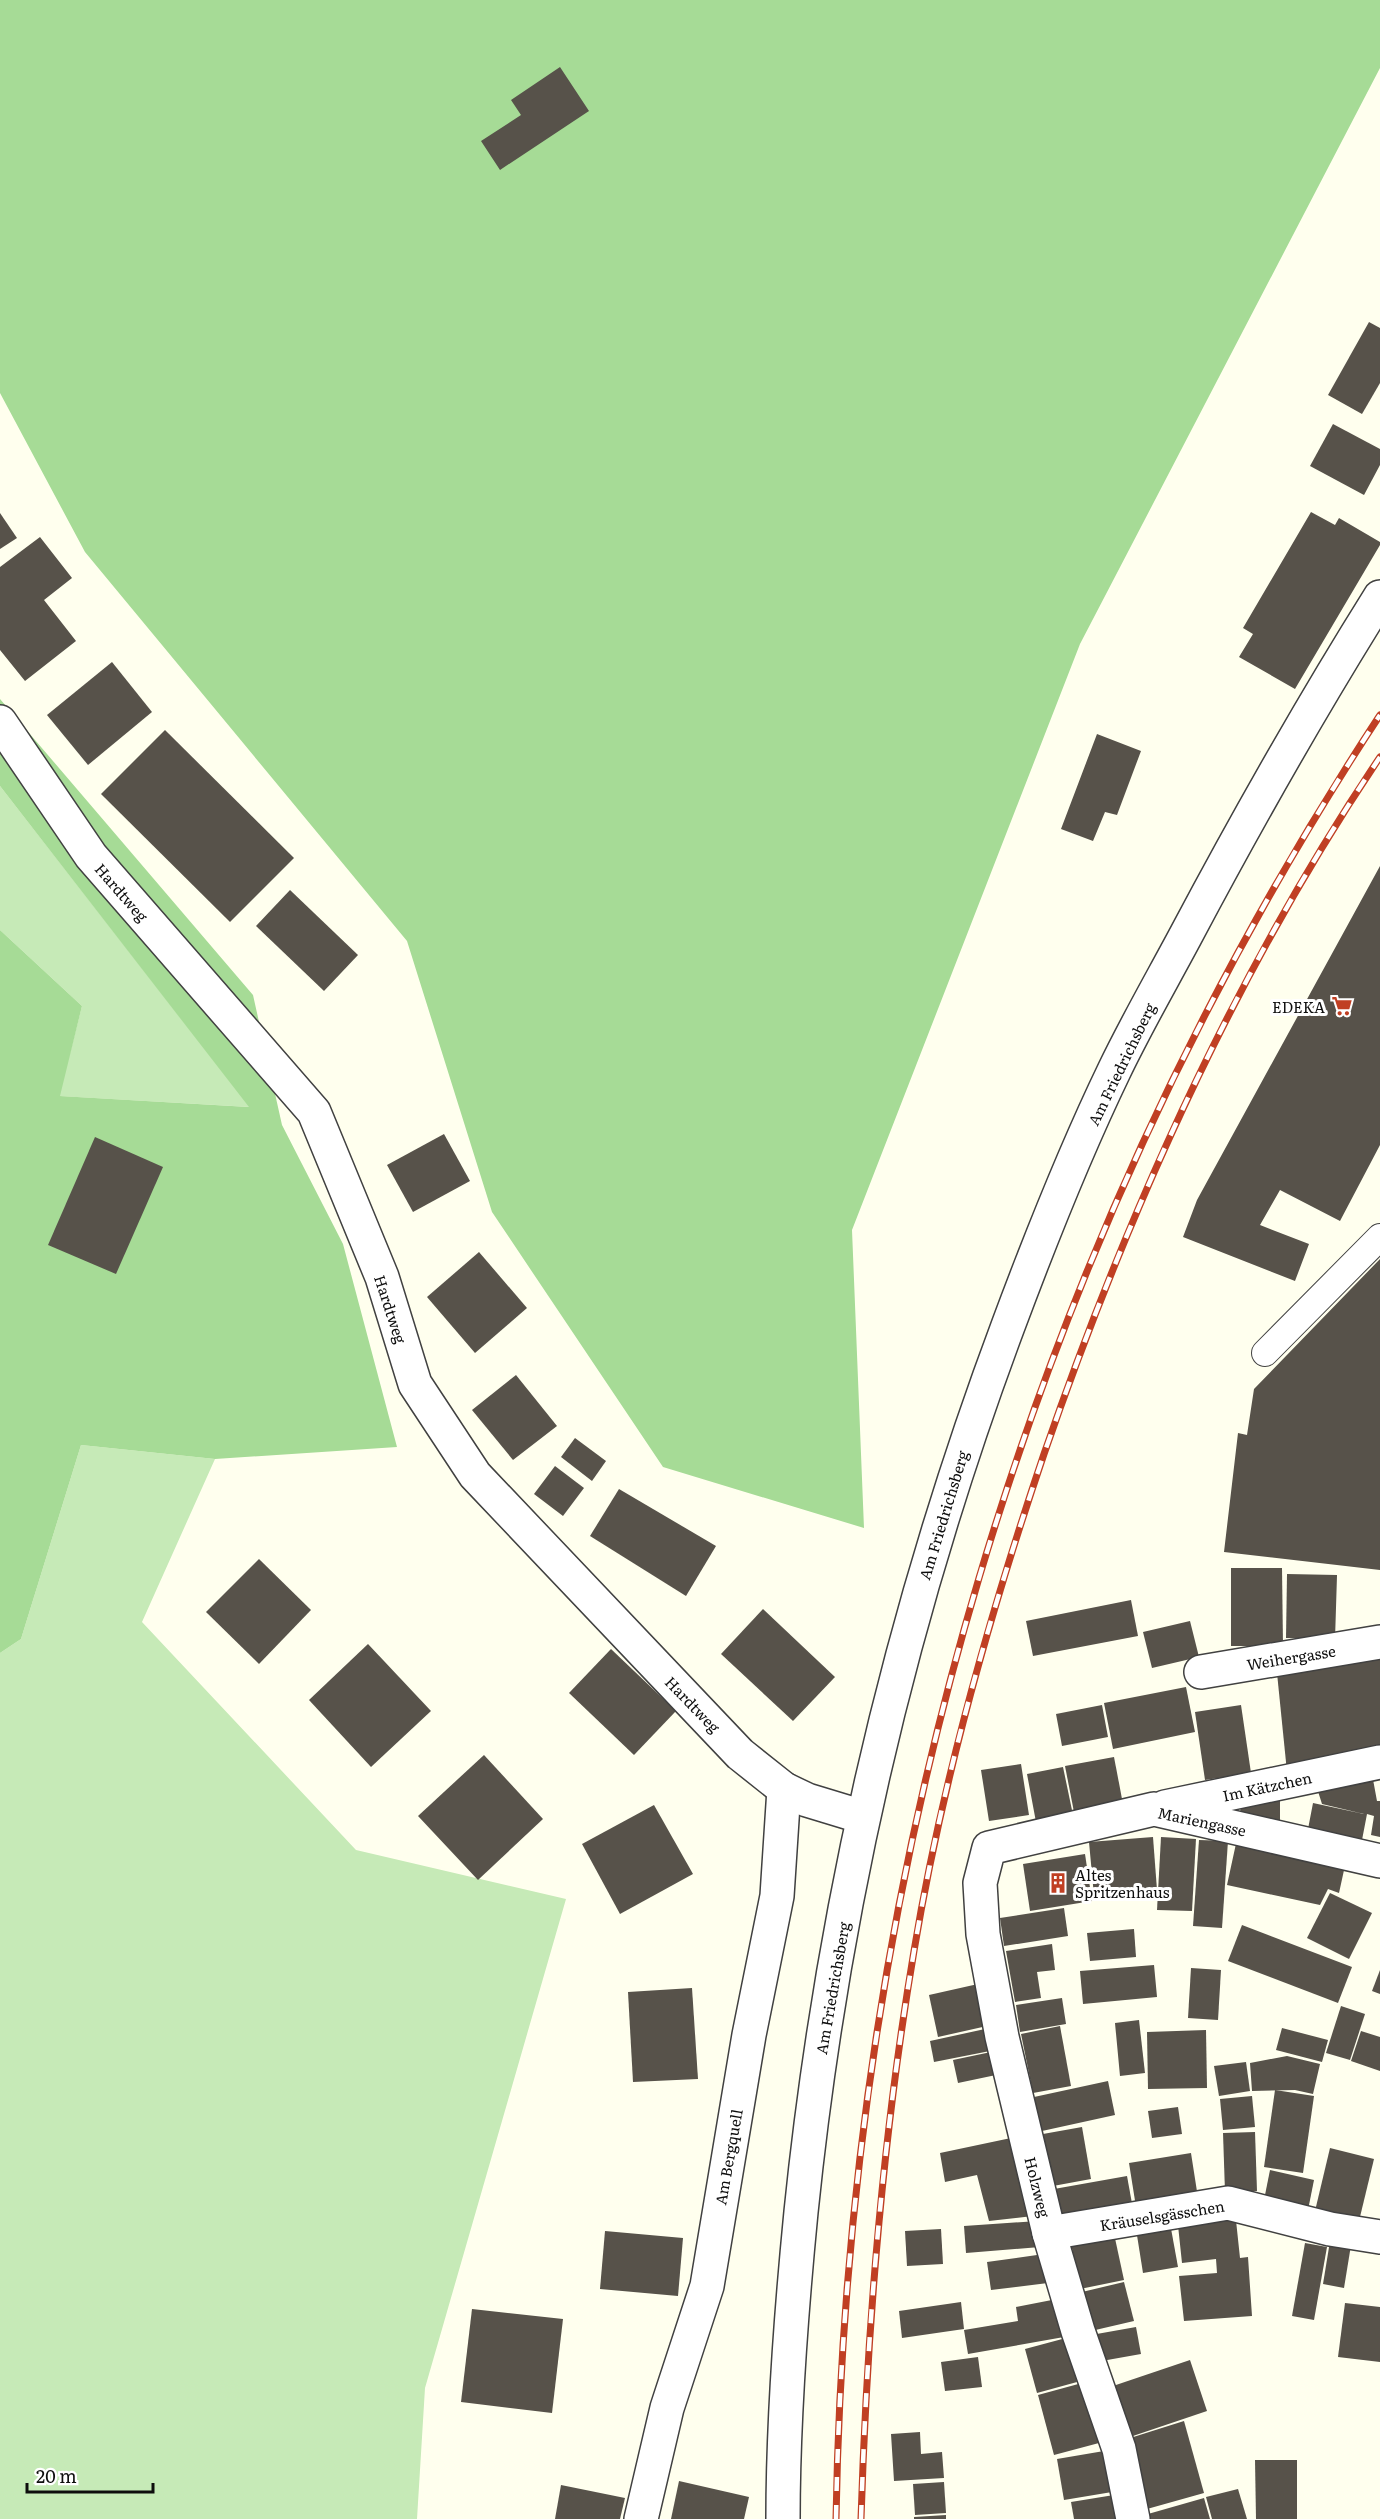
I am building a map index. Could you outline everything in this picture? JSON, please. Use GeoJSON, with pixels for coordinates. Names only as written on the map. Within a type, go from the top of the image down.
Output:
{"type":"FeatureCollection","features":[{"type":"Feature","properties":{"kind":"street","name":"Am Friedrichsberg"},"geometry":{"type":"LineString","coordinates":[[783,2519],[783,2463],[792,2306],[810,2127],[830,1987],[863,1817],[885,1720],[922,1583],[971,1426],[1043,1232],[1126,1049],[1231,851],[1380,597]]}},
{"type":"Feature","properties":{"kind":"street","name":"Hardtweg"},"geometry":{"type":"LineString","coordinates":[[0,722],[91,856],[314,1112],[382,1277],[415,1384],[475,1476],[740,1754],[784,1789],[807,1800],[863,1817]]}},
{"type":"Feature","properties":{"kind":"street","name":"Weihergasse"},"geometry":{"type":"LineString","coordinates":[[1201,1672],[1380,1642]]}},
{"type":"Feature","properties":{"kind":"street","name":"Im Kätzchen"},"geometry":{"type":"LineString","coordinates":[[1154,1809],[1380,1762]]}},
{"type":"Feature","properties":{"kind":"street","name":"Am Bergquell"},"geometry":{"type":"LineString","coordinates":[[642,2519],[667,2408],[706,2286],[749,2035],[777,1896],[784,1789]]}},
{"type":"Feature","properties":{"kind":"street","name":"Mariengasse"},"geometry":{"type":"LineString","coordinates":[[989,1848],[1154,1809],[1380,1861]]}},
{"type":"Feature","properties":{"kind":"street","name":"Holzweg"},"geometry":{"type":"LineString","coordinates":[[989,1848],[980,1883],[983,1934],[1002,2037],[1049,2233],[1078,2331],[1119,2449],[1133,2519]]}},
{"type":"Feature","properties":{"kind":"street","name":"Kräuselsgässchen"},"geometry":{"type":"LineString","coordinates":[[1049,2233],[1228,2203],[1329,2229],[1380,2237]]}},
{"type":"Feature","properties":{"kind":"lane"},"geometry":{"type":"LineString","coordinates":[[1265,1353],[1380,1237]]}},
{"type":"Feature","properties":{"kind":"green space"},"geometry":{"type":"Polygon","coordinates":[[[0,0],[1380,0],[1380,68],[1080,644],[852,1230],[864,1528],[663,1467],[492,1212],[407,941],[85,552],[0,393],[0,0]]]}},
{"type":"Feature","properties":{"kind":"green space"},"geometry":{"type":"Polygon","coordinates":[[[0,699],[253,995],[282,1125],[343,1244],[397,1447],[215,1459],[81,1445],[21,1639],[0,1653],[0,930],[82,1006],[60,1096],[249,1107],[0,786],[0,699]]]}},
{"type":"Feature","properties":{"kind":"green space"},"geometry":{"type":"Polygon","coordinates":[[[0,786],[250,1107],[59,1096],[82,1006],[0,930],[0,786]]]}},
{"type":"Feature","properties":{"kind":"green space"},"geometry":{"type":"Polygon","coordinates":[[[81,1445],[215,1459],[142,1622],[356,1850],[566,1899],[425,2388],[417,2519],[0,2519],[0,1653],[21,1639],[81,1445]]]}},
{"type":"Feature","properties":{"kind":"building"},"geometry":{"type":"Polygon","coordinates":[[[560,67],[589,111],[500,170],[481,141],[521,115],[511,100],[560,67]]]}},
{"type":"Feature","properties":{"kind":"building"},"geometry":{"type":"Polygon","coordinates":[[[1369,322],[1380,328],[1380,383],[1362,414],[1328,395],[1369,322]]]}},
{"type":"Feature","properties":{"kind":"building"},"geometry":{"type":"Polygon","coordinates":[[[1333,424],[1380,449],[1380,465],[1364,495],[1310,466],[1333,424]]]}},
{"type":"Feature","properties":{"kind":"building"},"geometry":{"type":"Polygon","coordinates":[[[1311,512],[1335,525],[1339,518],[1380,542],[1380,545],[1295,689],[1239,657],[1253,634],[1243,628],[1311,512]]]}},
{"type":"Feature","properties":{"kind":"building"},"geometry":{"type":"Polygon","coordinates":[[[0,513],[17,538],[0,549],[0,513]]]}},
{"type":"Feature","properties":{"kind":"building"},"geometry":{"type":"Polygon","coordinates":[[[40,537],[72,578],[44,600],[76,641],[25,681],[0,650],[0,567],[40,537]]]}},
{"type":"Feature","properties":{"kind":"building"},"geometry":{"type":"Polygon","coordinates":[[[112,662],[152,712],[88,765],[47,715],[112,662]]]}},
{"type":"Feature","properties":{"kind":"building"},"geometry":{"type":"Polygon","coordinates":[[[165,730],[294,858],[230,922],[101,794],[165,730]]]}},
{"type":"Feature","properties":{"kind":"building"},"geometry":{"type":"Polygon","coordinates":[[[1097,734],[1141,751],[1117,815],[1105,812],[1093,841],[1061,829],[1097,734]]]}},
{"type":"Feature","properties":{"kind":"building","name":"EDEKA"},"geometry":{"type":"Polygon","coordinates":[[[1380,866],[1380,1145],[1340,1221],[1280,1190],[1260,1225],[1309,1244],[1295,1281],[1183,1237],[1197,1200],[1380,866]]]}},
{"type":"Feature","properties":{"kind":"building"},"geometry":{"type":"Polygon","coordinates":[[[290,890],[358,955],[324,991],[256,926],[290,890]]]}},
{"type":"Feature","properties":{"kind":"building"},"geometry":{"type":"Polygon","coordinates":[[[444,1134],[470,1181],[413,1212],[387,1165],[444,1134]]]}},
{"type":"Feature","properties":{"kind":"building"},"geometry":{"type":"Polygon","coordinates":[[[95,1137],[163,1167],[116,1274],[48,1245],[95,1137]]]}},
{"type":"Feature","properties":{"kind":"building"},"geometry":{"type":"Polygon","coordinates":[[[479,1252],[527,1308],[475,1353],[427,1297],[479,1252]]]}},
{"type":"Feature","properties":{"kind":"building"},"geometry":{"type":"Polygon","coordinates":[[[1380,1259],[1380,1570],[1224,1552],[1238,1433],[1247,1435],[1254,1389],[1380,1259]]]}},
{"type":"Feature","properties":{"kind":"building"},"geometry":{"type":"Polygon","coordinates":[[[516,1375],[557,1426],[513,1460],[472,1410],[516,1375]]]}},
{"type":"Feature","properties":{"kind":"building"},"geometry":{"type":"Polygon","coordinates":[[[575,1438],[606,1461],[592,1481],[561,1457],[575,1438]]]}},
{"type":"Feature","properties":{"kind":"building"},"geometry":{"type":"Polygon","coordinates":[[[555,1466],[584,1488],[563,1516],[534,1494],[555,1466]]]}},
{"type":"Feature","properties":{"kind":"building"},"geometry":{"type":"Polygon","coordinates":[[[619,1489],[716,1546],[686,1596],[590,1536],[619,1489]]]}},
{"type":"Feature","properties":{"kind":"building"},"geometry":{"type":"Polygon","coordinates":[[[259,1559],[311,1610],[259,1664],[206,1612],[259,1559]]]}},
{"type":"Feature","properties":{"kind":"building"},"geometry":{"type":"Polygon","coordinates":[[[1231,1568],[1282,1568],[1283,1646],[1231,1646],[1231,1568]]]}},
{"type":"Feature","properties":{"kind":"building"},"geometry":{"type":"Polygon","coordinates":[[[1287,1574],[1337,1575],[1335,1639],[1286,1638],[1287,1574]]]}},
{"type":"Feature","properties":{"kind":"building"},"geometry":{"type":"Polygon","coordinates":[[[1131,1600],[1138,1636],[1033,1656],[1026,1621],[1131,1600]]]}},
{"type":"Feature","properties":{"kind":"building"},"geometry":{"type":"Polygon","coordinates":[[[763,1609],[835,1677],[793,1721],[721,1654],[763,1609]]]}},
{"type":"Feature","properties":{"kind":"building"},"geometry":{"type":"Polygon","coordinates":[[[1190,1621],[1199,1657],[1152,1668],[1143,1632],[1190,1621]]]}},
{"type":"Feature","properties":{"kind":"building"},"geometry":{"type":"Polygon","coordinates":[[[368,1644],[431,1711],[371,1767],[309,1700],[368,1644]]]}},
{"type":"Feature","properties":{"kind":"building"},"geometry":{"type":"Polygon","coordinates":[[[611,1649],[676,1711],[634,1755],[569,1693],[611,1649]]]}},
{"type":"Feature","properties":{"kind":"building"},"geometry":{"type":"Polygon","coordinates":[[[1380,1651],[1380,1752],[1287,1772],[1277,1673],[1380,1651]]]}},
{"type":"Feature","properties":{"kind":"building"},"geometry":{"type":"Polygon","coordinates":[[[1186,1687],[1195,1732],[1113,1749],[1104,1703],[1186,1687]]]}},
{"type":"Feature","properties":{"kind":"building"},"geometry":{"type":"Polygon","coordinates":[[[1102,1705],[1108,1737],[1062,1746],[1056,1714],[1102,1705]]]}},
{"type":"Feature","properties":{"kind":"building"},"geometry":{"type":"Polygon","coordinates":[[[1241,1705],[1251,1773],[1205,1780],[1195,1712],[1241,1705]]]}},
{"type":"Feature","properties":{"kind":"building"},"geometry":{"type":"Polygon","coordinates":[[[484,1755],[543,1819],[478,1880],[418,1816],[484,1755]]]}},
{"type":"Feature","properties":{"kind":"building"},"geometry":{"type":"Polygon","coordinates":[[[1114,1757],[1123,1804],[1074,1812],[1065,1766],[1114,1757]]]}},
{"type":"Feature","properties":{"kind":"building"},"geometry":{"type":"Polygon","coordinates":[[[1021,1764],[1029,1815],[989,1821],[981,1770],[1021,1764]]]}},
{"type":"Feature","properties":{"kind":"building"},"geometry":{"type":"Polygon","coordinates":[[[1063,1767],[1073,1815],[1036,1822],[1027,1774],[1063,1767]]]}},
{"type":"Feature","properties":{"kind":"building"},"geometry":{"type":"Polygon","coordinates":[[[1372,1774],[1377,1801],[1380,1801],[1380,1837],[1371,1835],[1374,1816],[1367,1814],[1362,1840],[1308,1829],[1313,1803],[1364,1814],[1322,1804],[1316,1785],[1372,1774]]]}},
{"type":"Feature","properties":{"kind":"building"},"geometry":{"type":"Polygon","coordinates":[[[1280,1794],[1280,1824],[1240,1817],[1241,1799],[1280,1794]]]}},
{"type":"Feature","properties":{"kind":"building"},"geometry":{"type":"Polygon","coordinates":[[[654,1805],[693,1874],[620,1914],[582,1844],[654,1805]]]}},
{"type":"Feature","properties":{"kind":"building"},"geometry":{"type":"Polygon","coordinates":[[[1153,1837],[1157,1890],[1094,1896],[1089,1842],[1153,1837]]]}},
{"type":"Feature","properties":{"kind":"building"},"geometry":{"type":"Polygon","coordinates":[[[1161,1837],[1196,1839],[1192,1911],[1157,1910],[1161,1837]]]}},
{"type":"Feature","properties":{"kind":"building"},"geometry":{"type":"Polygon","coordinates":[[[1237,1839],[1346,1861],[1339,1893],[1328,1889],[1320,1905],[1227,1885],[1237,1839]]]}},
{"type":"Feature","properties":{"kind":"building"},"geometry":{"type":"Polygon","coordinates":[[[1199,1840],[1228,1841],[1222,1928],[1193,1926],[1199,1840]]]}},
{"type":"Feature","properties":{"kind":"building","name":"Altes Spritzenhaus"},"geometry":{"type":"Polygon","coordinates":[[[1085,1854],[1092,1901],[1030,1911],[1023,1864],[1085,1854]]]}},
{"type":"Feature","properties":{"kind":"building"},"geometry":{"type":"Polygon","coordinates":[[[1330,1893],[1372,1913],[1349,1959],[1307,1938],[1330,1893]]]}},
{"type":"Feature","properties":{"kind":"building"},"geometry":{"type":"Polygon","coordinates":[[[1064,1908],[1068,1936],[1004,1946],[1000,1918],[1064,1908]]]}},
{"type":"Feature","properties":{"kind":"building"},"geometry":{"type":"Polygon","coordinates":[[[1242,1925],[1352,1967],[1338,2003],[1228,1961],[1242,1925]]]}},
{"type":"Feature","properties":{"kind":"building"},"geometry":{"type":"Polygon","coordinates":[[[1134,1929],[1136,1957],[1090,1961],[1087,1933],[1134,1929]]]}},
{"type":"Feature","properties":{"kind":"building"},"geometry":{"type":"Polygon","coordinates":[[[1052,1944],[1055,1970],[1037,1972],[1041,1998],[1015,2002],[1006,1951],[1052,1944]]]}},
{"type":"Feature","properties":{"kind":"building"},"geometry":{"type":"Polygon","coordinates":[[[1154,1965],[1157,1997],[1083,2004],[1080,1971],[1154,1965]]]}},
{"type":"Feature","properties":{"kind":"building"},"geometry":{"type":"Polygon","coordinates":[[[1191,1968],[1221,1970],[1218,2020],[1188,2018],[1191,1968]]]}},
{"type":"Feature","properties":{"kind":"building"},"geometry":{"type":"Polygon","coordinates":[[[1380,1970],[1380,1994],[1372,1991],[1380,1970]]]}},
{"type":"Feature","properties":{"kind":"building"},"geometry":{"type":"Polygon","coordinates":[[[978,1984],[987,2026],[938,2037],[929,1995],[978,1984]]]}},
{"type":"Feature","properties":{"kind":"building"},"geometry":{"type":"Polygon","coordinates":[[[692,1988],[698,2079],[633,2082],[628,1992],[692,1988]]]}},
{"type":"Feature","properties":{"kind":"building"},"geometry":{"type":"Polygon","coordinates":[[[1062,1998],[1066,2024],[1020,2032],[1016,2005],[1062,1998]]]}},
{"type":"Feature","properties":{"kind":"building"},"geometry":{"type":"Polygon","coordinates":[[[1341,2006],[1365,2014],[1350,2060],[1326,2053],[1341,2006]]]}},
{"type":"Feature","properties":{"kind":"building"},"geometry":{"type":"Polygon","coordinates":[[[1139,2020],[1145,2073],[1120,2076],[1115,2023],[1139,2020]]]}},
{"type":"Feature","properties":{"kind":"building"},"geometry":{"type":"Polygon","coordinates":[[[1060,2026],[1071,2086],[1033,2093],[1021,2034],[1060,2026]]]}},
{"type":"Feature","properties":{"kind":"building"},"geometry":{"type":"Polygon","coordinates":[[[1282,2028],[1328,2040],[1322,2062],[1276,2050],[1282,2028]]]}},
{"type":"Feature","properties":{"kind":"building"},"geometry":{"type":"Polygon","coordinates":[[[985,2029],[990,2051],[934,2062],[930,2041],[985,2029]]]}},
{"type":"Feature","properties":{"kind":"building"},"geometry":{"type":"Polygon","coordinates":[[[1206,2030],[1207,2088],[1148,2089],[1147,2032],[1206,2030]]]}},
{"type":"Feature","properties":{"kind":"building"},"geometry":{"type":"Polygon","coordinates":[[[1361,2031],[1380,2037],[1380,2071],[1351,2061],[1361,2031]]]}},
{"type":"Feature","properties":{"kind":"building"},"geometry":{"type":"Polygon","coordinates":[[[991,2052],[996,2075],[958,2083],[953,2060],[991,2052]]]}},
{"type":"Feature","properties":{"kind":"building"},"geometry":{"type":"Polygon","coordinates":[[[1287,2056],[1320,2064],[1313,2094],[1295,2090],[1252,2091],[1250,2063],[1287,2056]]]}},
{"type":"Feature","properties":{"kind":"building"},"geometry":{"type":"Polygon","coordinates":[[[1246,2062],[1250,2091],[1219,2096],[1214,2066],[1246,2062]]]}},
{"type":"Feature","properties":{"kind":"building"},"geometry":{"type":"Polygon","coordinates":[[[1108,2081],[1115,2115],[1042,2131],[1034,2097],[1108,2081]]]}},
{"type":"Feature","properties":{"kind":"building"},"geometry":{"type":"Polygon","coordinates":[[[1275,2090],[1314,2096],[1303,2173],[1264,2167],[1275,2090]]]}},
{"type":"Feature","properties":{"kind":"building"},"geometry":{"type":"Polygon","coordinates":[[[1252,2096],[1255,2127],[1223,2130],[1220,2099],[1252,2096]]]}},
{"type":"Feature","properties":{"kind":"building"},"geometry":{"type":"Polygon","coordinates":[[[1178,2107],[1182,2134],[1152,2138],[1148,2111],[1178,2107]]]}},
{"type":"Feature","properties":{"kind":"building"},"geometry":{"type":"Polygon","coordinates":[[[1082,2127],[1091,2179],[1053,2186],[1043,2134],[1082,2127]]]}},
{"type":"Feature","properties":{"kind":"building"},"geometry":{"type":"Polygon","coordinates":[[[1255,2132],[1257,2191],[1225,2192],[1223,2133],[1255,2132]]]}},
{"type":"Feature","properties":{"kind":"building"},"geometry":{"type":"Polygon","coordinates":[[[1011,2138],[1033,2216],[989,2221],[977,2175],[945,2182],[940,2153],[1011,2138]]]}},
{"type":"Feature","properties":{"kind":"building"},"geometry":{"type":"Polygon","coordinates":[[[1330,2148],[1374,2159],[1359,2221],[1315,2211],[1330,2148]]]}},
{"type":"Feature","properties":{"kind":"building"},"geometry":{"type":"Polygon","coordinates":[[[1191,2153],[1198,2198],[1136,2207],[1129,2163],[1191,2153]]]}},
{"type":"Feature","properties":{"kind":"building"},"geometry":{"type":"Polygon","coordinates":[[[1270,2170],[1314,2180],[1308,2210],[1264,2200],[1270,2170]]]}},
{"type":"Feature","properties":{"kind":"building"},"geometry":{"type":"Polygon","coordinates":[[[1127,2176],[1133,2209],[1060,2223],[1054,2189],[1127,2176]]]}},
{"type":"Feature","properties":{"kind":"building"},"geometry":{"type":"Polygon","coordinates":[[[1235,2211],[1240,2258],[1248,2257],[1252,2316],[1184,2321],[1179,2276],[1217,2273],[1216,2259],[1182,2263],[1177,2216],[1235,2211]]]}},
{"type":"Feature","properties":{"kind":"building"},"geometry":{"type":"Polygon","coordinates":[[[1038,2221],[1040,2247],[966,2253],[964,2226],[1038,2221]]]}},
{"type":"Feature","properties":{"kind":"building"},"geometry":{"type":"Polygon","coordinates":[[[1170,2223],[1178,2267],[1143,2273],[1136,2229],[1170,2223]]]}},
{"type":"Feature","properties":{"kind":"building"},"geometry":{"type":"Polygon","coordinates":[[[941,2229],[943,2264],[907,2266],[905,2231],[941,2229]]]}},
{"type":"Feature","properties":{"kind":"building"},"geometry":{"type":"Polygon","coordinates":[[[1113,2229],[1124,2280],[1080,2289],[1070,2238],[1113,2229]]]}},
{"type":"Feature","properties":{"kind":"building"},"geometry":{"type":"Polygon","coordinates":[[[605,2231],[683,2238],[678,2296],[600,2289],[605,2231]]]}},
{"type":"Feature","properties":{"kind":"building"},"geometry":{"type":"Polygon","coordinates":[[[1331,2235],[1352,2239],[1344,2288],[1323,2284],[1331,2235]]]}},
{"type":"Feature","properties":{"kind":"building"},"geometry":{"type":"Polygon","coordinates":[[[1305,2243],[1327,2247],[1314,2320],[1292,2316],[1305,2243]]]}},
{"type":"Feature","properties":{"kind":"building"},"geometry":{"type":"Polygon","coordinates":[[[1044,2254],[1048,2283],[991,2290],[987,2262],[1044,2254]]]}},
{"type":"Feature","properties":{"kind":"building"},"geometry":{"type":"Polygon","coordinates":[[[1124,2282],[1134,2321],[1091,2331],[1082,2292],[1124,2282]]]}},
{"type":"Feature","properties":{"kind":"building"},"geometry":{"type":"Polygon","coordinates":[[[1057,2299],[1064,2337],[968,2354],[964,2330],[1018,2321],[1016,2307],[1057,2299]]]}},
{"type":"Feature","properties":{"kind":"building"},"geometry":{"type":"Polygon","coordinates":[[[961,2302],[964,2329],[902,2338],[899,2311],[961,2302]]]}},
{"type":"Feature","properties":{"kind":"building"},"geometry":{"type":"Polygon","coordinates":[[[1345,2303],[1380,2307],[1380,2362],[1338,2357],[1345,2303]]]}},
{"type":"Feature","properties":{"kind":"building"},"geometry":{"type":"Polygon","coordinates":[[[472,2309],[563,2319],[552,2413],[461,2402],[472,2309]]]}},
{"type":"Feature","properties":{"kind":"building"},"geometry":{"type":"Polygon","coordinates":[[[1136,2327],[1141,2354],[1096,2362],[1091,2335],[1136,2327]]]}},
{"type":"Feature","properties":{"kind":"building"},"geometry":{"type":"Polygon","coordinates":[[[1066,2338],[1077,2382],[1037,2393],[1025,2349],[1066,2338]]]}},
{"type":"Feature","properties":{"kind":"building"},"geometry":{"type":"Polygon","coordinates":[[[978,2357],[982,2387],[945,2391],[941,2362],[978,2357]]]}},
{"type":"Feature","properties":{"kind":"building"},"geometry":{"type":"Polygon","coordinates":[[[1190,2360],[1207,2411],[1127,2438],[1110,2387],[1190,2360]]]}},
{"type":"Feature","properties":{"kind":"building"},"geometry":{"type":"Polygon","coordinates":[[[1082,2383],[1099,2443],[1054,2455],[1038,2395],[1082,2383]]]}},
{"type":"Feature","properties":{"kind":"building"},"geometry":{"type":"Polygon","coordinates":[[[1184,2421],[1204,2493],[1147,2509],[1127,2439],[1184,2421]]]}},
{"type":"Feature","properties":{"kind":"building"},"geometry":{"type":"Polygon","coordinates":[[[920,2432],[921,2454],[942,2452],[944,2478],[894,2481],[891,2434],[920,2432]]]}},
{"type":"Feature","properties":{"kind":"building"},"geometry":{"type":"Polygon","coordinates":[[[1104,2451],[1112,2492],[1064,2500],[1057,2459],[1104,2451]]]}},
{"type":"Feature","properties":{"kind":"building"},"geometry":{"type":"Polygon","coordinates":[[[1255,2460],[1297,2460],[1297,2519],[1256,2519],[1255,2460]]]}},
{"type":"Feature","properties":{"kind":"building"},"geometry":{"type":"Polygon","coordinates":[[[679,2481],[749,2497],[744,2519],[671,2519],[679,2481]]]}},
{"type":"Feature","properties":{"kind":"building"},"geometry":{"type":"Polygon","coordinates":[[[944,2482],[946,2513],[915,2515],[913,2484],[944,2482]]]}},
{"type":"Feature","properties":{"kind":"building"},"geometry":{"type":"Polygon","coordinates":[[[561,2485],[625,2498],[620,2519],[555,2519],[561,2485]]]}},
{"type":"Feature","properties":{"kind":"building"},"geometry":{"type":"Polygon","coordinates":[[[1238,2489],[1247,2519],[1212,2519],[1206,2497],[1238,2489]]]}},
{"type":"Feature","properties":{"kind":"building"},"geometry":{"type":"Polygon","coordinates":[[[1114,2495],[1118,2519],[1074,2519],[1071,2502],[1114,2495]]]}},
{"type":"Feature","properties":{"kind":"building"},"geometry":{"type":"Polygon","coordinates":[[[1204,2498],[1210,2519],[1149,2519],[1148,2514],[1204,2498]]]}},
{"type":"Feature","properties":{"kind":"building"},"geometry":{"type":"Polygon","coordinates":[[[946,2515],[946,2519],[914,2519],[914,2517],[946,2515]]]}},
{"type":"Feature","properties":{"kind":"railway"},"geometry":{"type":"LineString","coordinates":[[836,2519],[848,2278],[876,2041],[919,1807],[979,1578],[1055,1353],[1147,1134],[1255,921],[1380,715]]}},
{"type":"Feature","properties":{"kind":"railway"},"geometry":{"type":"LineString","coordinates":[[861,2519],[872,2305],[885,2163],[903,2022],[938,1825],[969,1700],[1004,1576],[1077,1363],[1149,1183],[1233,1008],[1279,922],[1328,838],[1380,757]]}},
{"type":"Feature","properties":{"kind":"place","name":"EDEKA"},"geometry":{"type":"Point","coordinates":[1342,1006]}},
{"type":"Feature","properties":{"kind":"place","name":"Altes Spritzenhaus"},"geometry":{"type":"Point","coordinates":[1058,1883]}}]}
